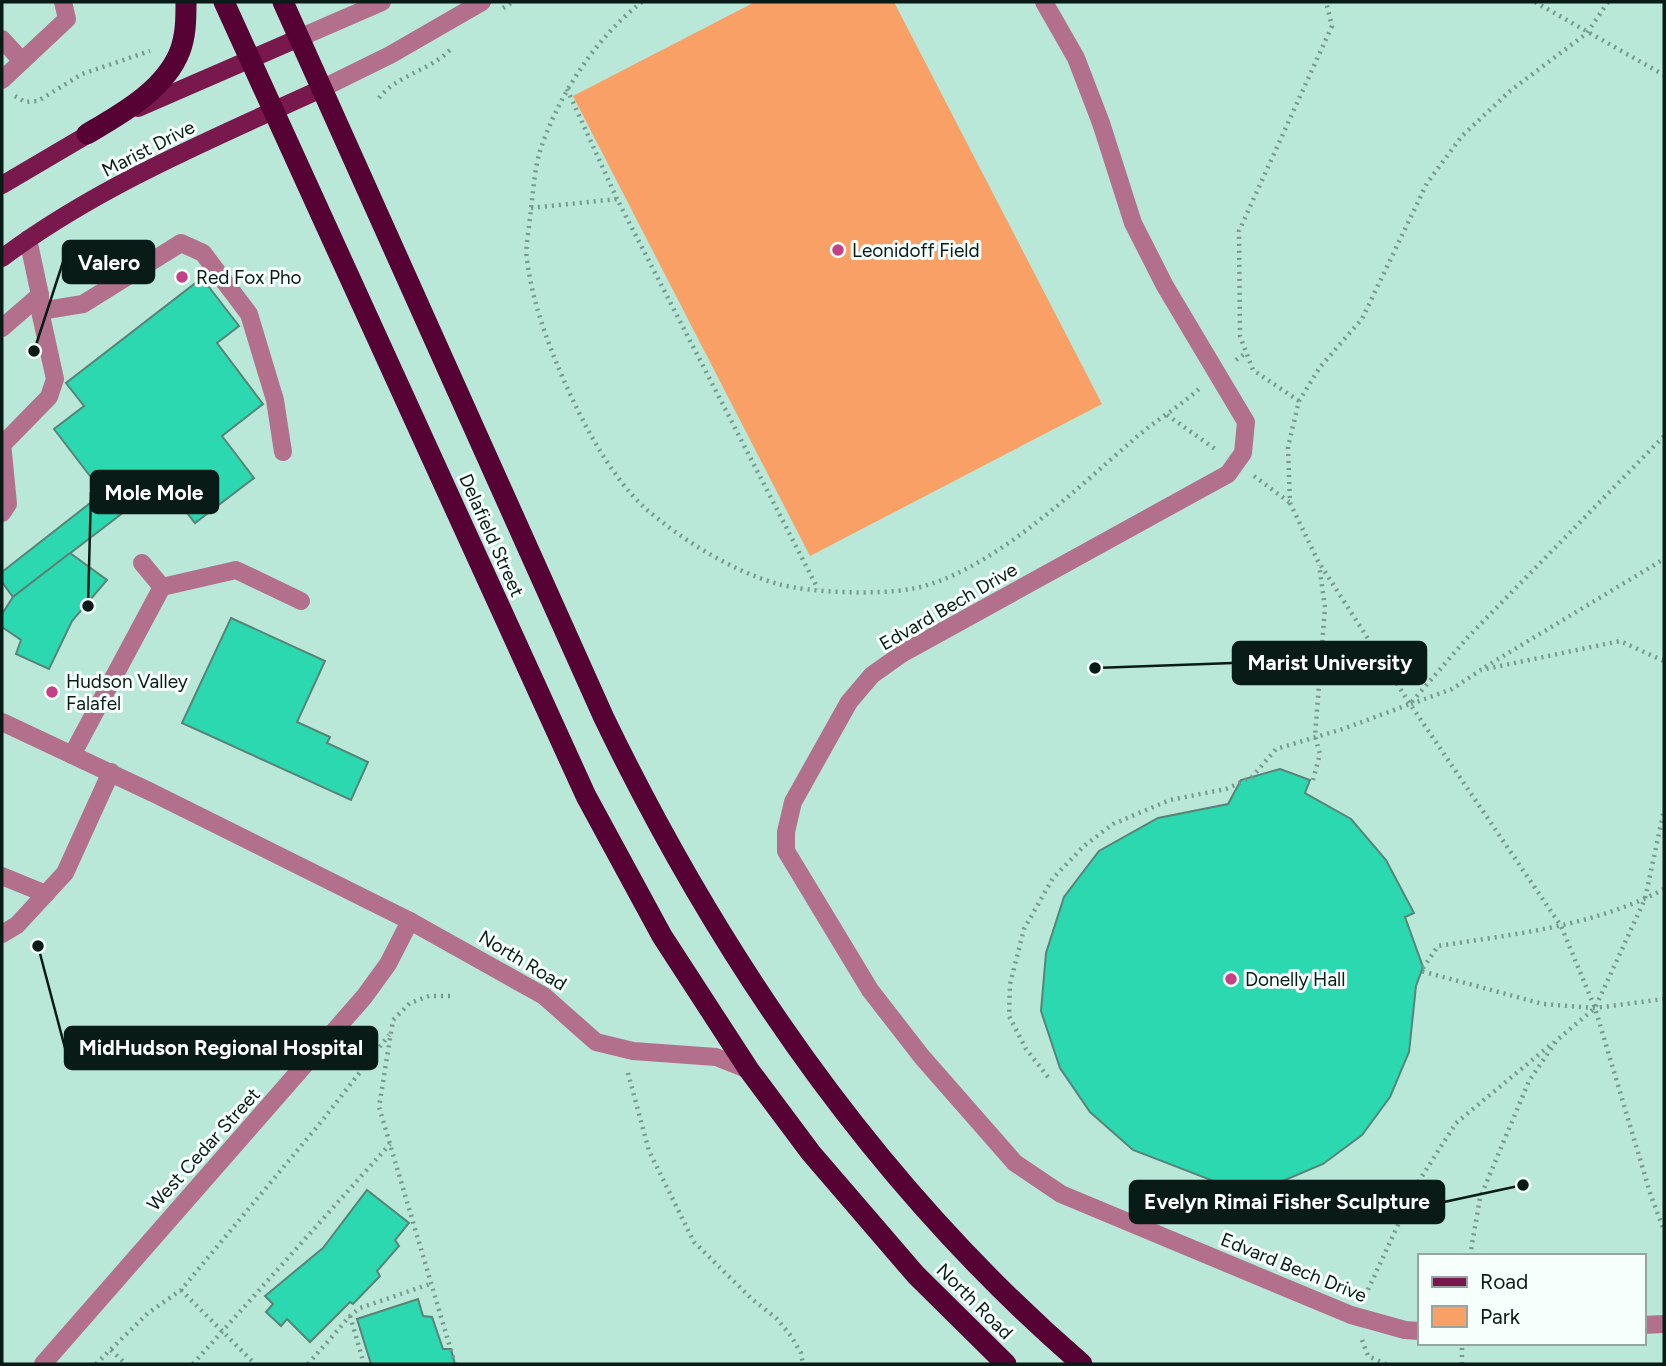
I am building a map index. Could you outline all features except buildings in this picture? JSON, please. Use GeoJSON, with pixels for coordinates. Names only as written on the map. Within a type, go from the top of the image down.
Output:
{"type":"FeatureCollection","features":[{"type":"Feature","properties":{"kind":"highway"},"geometry":{"type":"LineString","coordinates":[[87,134],[136,103],[170,70],[181,49],[186,2]]}},
{"type":"Feature","properties":{"kind":"highway","name":"Delafield Street"},"geometry":{"type":"LineString","coordinates":[[223,2],[586,796],[662,936],[749,1070]]}},
{"type":"Feature","properties":{"kind":"highway","name":"Delafield Street"},"geometry":{"type":"LineString","coordinates":[[283,2],[604,718],[642,796],[721,935],[810,1068]]}},
{"type":"Feature","properties":{"kind":"highway","name":"North Road"},"geometry":{"type":"LineString","coordinates":[[810,1068],[876,1152],[945,1231],[1018,1307],[1082,1364]]}},
{"type":"Feature","properties":{"kind":"highway","name":"North Road"},"geometry":{"type":"LineString","coordinates":[[749,1070],[811,1153],[880,1236],[1006,1364]]}},
{"type":"Feature","properties":{"kind":"main road","name":"Marist Drive"},"geometry":{"type":"LineString","coordinates":[[2,185],[87,134],[152,101],[299,38]]}},
{"type":"Feature","properties":{"kind":"main road","name":"Marist Drive"},"geometry":{"type":"LineString","coordinates":[[2,258],[28,239],[116,186],[321,89]]}},
{"type":"Feature","properties":{"kind":"street"},"geometry":{"type":"LineString","coordinates":[[6,87],[22,61],[67,19],[63,2]]}},
{"type":"Feature","properties":{"kind":"street"},"geometry":{"type":"LineString","coordinates":[[299,38],[382,2]]}},
{"type":"Feature","properties":{"kind":"street"},"geometry":{"type":"LineString","coordinates":[[321,89],[390,55],[482,2]]}},
{"type":"Feature","properties":{"kind":"street","name":"Edvard Bech Drive"},"geometry":{"type":"LineString","coordinates":[[1044,2],[1081,71],[1133,223],[1165,286],[1246,422],[1243,453],[1228,474],[902,653],[872,675],[849,702],[793,802],[786,832],[786,851],[870,990],[922,1057],[1015,1163],[1061,1194],[1351,1315],[1405,1330],[1418,1331]]}},
{"type":"Feature","properties":{"kind":"street"},"geometry":{"type":"LineString","coordinates":[[2,39],[22,61]]}},
{"type":"Feature","properties":{"kind":"street"},"geometry":{"type":"LineString","coordinates":[[2,513],[8,504],[2,443],[49,397],[55,379],[28,239]]}},
{"type":"Feature","properties":{"kind":"street"},"geometry":{"type":"LineString","coordinates":[[2,328],[40,303],[83,304],[181,243],[203,253],[249,314],[275,400],[283,452]]}},
{"type":"Feature","properties":{"kind":"street"},"geometry":{"type":"LineString","coordinates":[[142,563],[162,587]]}},
{"type":"Feature","properties":{"kind":"street"},"geometry":{"type":"LineString","coordinates":[[72,755],[162,587],[236,570],[301,601]]}},
{"type":"Feature","properties":{"kind":"street","name":"North Road"},"geometry":{"type":"LineString","coordinates":[[2,722],[111,772],[414,924],[544,996],[596,1042],[617,1048],[716,1057],[749,1070]]}},
{"type":"Feature","properties":{"kind":"street"},"geometry":{"type":"LineString","coordinates":[[2,934],[17,925],[65,873],[111,772]]}},
{"type":"Feature","properties":{"kind":"street"},"geometry":{"type":"LineString","coordinates":[[2,877],[46,894]]}},
{"type":"Feature","properties":{"kind":"street","name":"West Cedar Street"},"geometry":{"type":"LineString","coordinates":[[43,1364],[364,997],[414,924]]}},
{"type":"Feature","properties":{"kind":"street"},"geometry":{"type":"LineString","coordinates":[[1645,1325],[1664,1324]]}},
{"type":"Feature","properties":{"kind":"path"},"geometry":{"type":"LineString","coordinates":[[642,2],[627,13],[577,72],[567,89],[540,152],[526,256],[533,293],[571,401],[609,464],[645,508],[715,558],[778,584],[848,592],[912,589],[968,569],[1006,544],[1085,483],[1134,439],[1186,400],[1217,372],[1246,353]]}},
{"type":"Feature","properties":{"kind":"path"},"geometry":{"type":"LineString","coordinates":[[1299,401],[1253,370],[1246,353],[1240,336],[1238,231],[1332,26],[1326,2]]}},
{"type":"Feature","properties":{"kind":"path"},"geometry":{"type":"LineString","coordinates":[[1535,2],[1664,75]]}},
{"type":"Feature","properties":{"kind":"path"},"geometry":{"type":"LineString","coordinates":[[1608,2],[1587,33],[1510,91],[1462,136],[1427,183],[1362,320],[1320,367],[1299,401],[1288,447],[1290,503],[1318,561],[1410,704],[1561,926],[1595,1007],[1651,1196],[1664,1230]]}},
{"type":"Feature","properties":{"kind":"path"},"geometry":{"type":"LineString","coordinates":[[6,87],[25,102],[38,101],[82,74],[145,54],[154,48]]}},
{"type":"Feature","properties":{"kind":"path"},"geometry":{"type":"LineString","coordinates":[[567,89],[617,199],[818,589]]}},
{"type":"Feature","properties":{"kind":"path"},"geometry":{"type":"LineString","coordinates":[[531,208],[617,199]]}},
{"type":"Feature","properties":{"kind":"path"},"geometry":{"type":"LineString","coordinates":[[1410,704],[1468,637],[1664,436]]}},
{"type":"Feature","properties":{"kind":"path"},"geometry":{"type":"LineString","coordinates":[[1048,1077],[1026,1049],[1009,1016],[1010,984],[1024,929],[1053,878],[1084,846],[1113,824],[1170,800],[1226,789],[1252,778],[1276,749],[1343,729],[1452,689],[1664,559]]}},
{"type":"Feature","properties":{"kind":"path"},"geometry":{"type":"LineString","coordinates":[[1313,780],[1320,754],[1315,736],[1325,607],[1318,561]]}},
{"type":"Feature","properties":{"kind":"path"},"geometry":{"type":"LineString","coordinates":[[1481,670],[1620,641],[1664,661]]}},
{"type":"Feature","properties":{"kind":"path"},"geometry":{"type":"LineString","coordinates":[[1470,1254],[1480,1198],[1529,1081],[1557,1040],[1595,1007],[1645,899],[1664,810]]}},
{"type":"Feature","properties":{"kind":"path"},"geometry":{"type":"LineString","coordinates":[[1664,889],[1645,899],[1561,926],[1438,946],[1421,971],[1543,1004],[1595,1007],[1664,999]]}},
{"type":"Feature","properties":{"kind":"path"},"geometry":{"type":"LineString","coordinates":[[450,996],[429,996],[410,1003],[393,1020],[379,1107],[456,1364]]}},
{"type":"Feature","properties":{"kind":"path"},"geometry":{"type":"LineString","coordinates":[[1367,1294],[1418,1184],[1456,1123],[1595,1007]]}},
{"type":"Feature","properties":{"kind":"path"},"geometry":{"type":"LineString","coordinates":[[96,1364],[148,1313],[181,1290],[321,1122],[389,1035]]}},
{"type":"Feature","properties":{"kind":"path"},"geometry":{"type":"LineString","coordinates":[[628,1072],[649,1151],[694,1242],[752,1299],[778,1320],[796,1345],[803,1364]]}},
{"type":"Feature","properties":{"kind":"path"},"geometry":{"type":"LineString","coordinates":[[193,1364],[390,1144]]}},
{"type":"Feature","properties":{"kind":"path"},"geometry":{"type":"LineString","coordinates":[[308,1364],[360,1308],[430,1283]]}},
{"type":"Feature","properties":{"kind":"path"},"geometry":{"type":"LineString","coordinates":[[181,1290],[255,1364]]}},
{"type":"Feature","properties":{"kind":"path"},"geometry":{"type":"LineString","coordinates":[[350,1316],[364,1364]]}},
{"type":"Feature","properties":{"kind":"path"},"geometry":{"type":"LineString","coordinates":[[1462,1345],[1462,1364]]}},
{"type":"Feature","properties":{"kind":"path"},"geometry":{"type":"LineString","coordinates":[[111,1350],[126,1364]]}},
{"type":"Feature","properties":{"kind":"green space","name":"Leonidoff Field"},"geometry":{"type":"Polygon","coordinates":[[[755,2],[894,2],[1102,404],[810,556],[573,96],[755,2]]]}},
{"type":"Feature","properties":{"kind":"place","name":"Leonidoff Field"},"geometry":{"type":"Point","coordinates":[838,250]}},
{"type":"Feature","properties":{"kind":"place","name":"Red Fox Pho"},"geometry":{"type":"Point","coordinates":[182,277]}},
{"type":"Feature","properties":{"kind":"place","name":"Valero"},"geometry":{"type":"Point","coordinates":[34,351]}},
{"type":"Feature","properties":{"kind":"place","name":"Mole Mole"},"geometry":{"type":"Point","coordinates":[88,606]}},
{"type":"Feature","properties":{"kind":"place","name":"Marist University"},"geometry":{"type":"Point","coordinates":[1095,668]}},
{"type":"Feature","properties":{"kind":"place","name":"Hudson Valley Falafel"},"geometry":{"type":"Point","coordinates":[52,692]}},
{"type":"Feature","properties":{"kind":"place","name":"MidHudson Regional Hospital"},"geometry":{"type":"Point","coordinates":[38,946]}},
{"type":"Feature","properties":{"kind":"place","name":"Donelly Hall"},"geometry":{"type":"Point","coordinates":[1231,979]}},
{"type":"Feature","properties":{"kind":"place","name":"Evelyn Rimai Fisher Sculpture"},"geometry":{"type":"Point","coordinates":[1523,1185]}}]}
